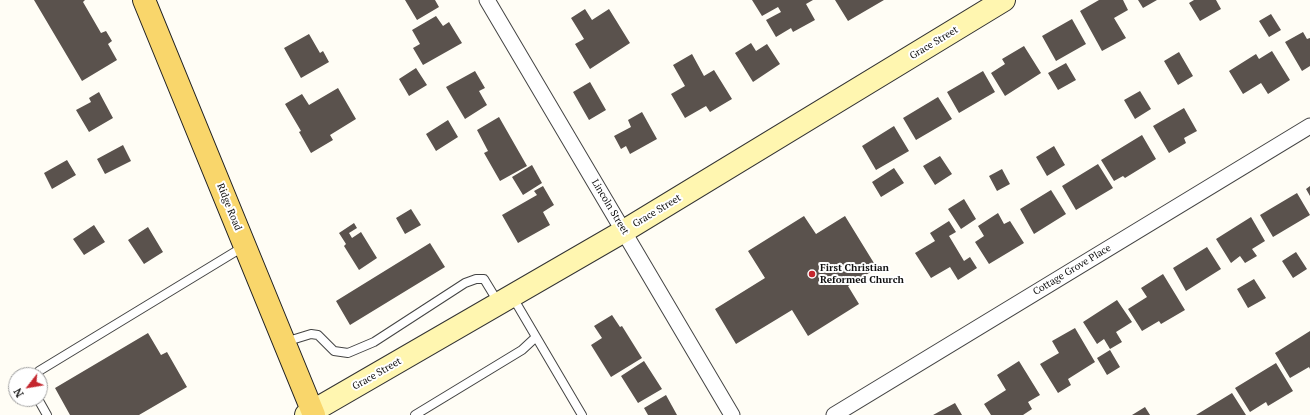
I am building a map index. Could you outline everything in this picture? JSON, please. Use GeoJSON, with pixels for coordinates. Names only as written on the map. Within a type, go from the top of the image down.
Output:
{"type":"FeatureCollection","features":[{"type":"Feature","properties":{"kind":"main road","name":"Ridge Road"},"geometry":{"type":"LineString","coordinates":[[144,0],[284,342],[311,414]]}},
{"type":"Feature","properties":{"kind":"street","name":"Lincoln Street"},"geometry":{"type":"LineString","coordinates":[[487,0],[732,415]]}},
{"type":"Feature","properties":{"kind":"street","name":"Grace Street"},"geometry":{"type":"LineString","coordinates":[[311,414],[505,299],[624,231],[1004,0]]}},
{"type":"Feature","properties":{"kind":"street","name":"Cottage Grove Place"},"geometry":{"type":"LineString","coordinates":[[834,415],[1310,126]]}},
{"type":"Feature","properties":{"kind":"lane"},"geometry":{"type":"LineString","coordinates":[[46,367],[245,246]]}},
{"type":"Feature","properties":{"kind":"lane"},"geometry":{"type":"LineString","coordinates":[[284,342],[311,334],[318,335],[334,351],[348,354],[374,342],[465,283],[476,279],[484,279],[505,299],[536,337],[582,415]]}},
{"type":"Feature","properties":{"kind":"lane"},"geometry":{"type":"LineString","coordinates":[[415,415],[522,350],[536,337]]}},
{"type":"Feature","properties":{"kind":"building"},"geometry":{"type":"Polygon","coordinates":[[[34,0],[85,0],[83,2],[101,33],[106,31],[112,41],[108,44],[117,60],[82,81],[34,0]]]}},
{"type":"Feature","properties":{"kind":"building"},"geometry":{"type":"Polygon","coordinates":[[[405,0],[435,0],[439,7],[417,20],[405,0]]]}},
{"type":"Feature","properties":{"kind":"building"},"geometry":{"type":"Polygon","coordinates":[[[752,0],[813,0],[806,4],[815,20],[793,32],[791,28],[776,37],[766,20],[781,12],[778,7],[762,16],[752,0]]]}},
{"type":"Feature","properties":{"kind":"building"},"geometry":{"type":"Polygon","coordinates":[[[835,0],[884,0],[848,21],[835,0]]]}},
{"type":"Feature","properties":{"kind":"building"},"geometry":{"type":"Polygon","coordinates":[[[1099,0],[1123,0],[1128,10],[1114,18],[1126,38],[1102,51],[1080,11],[1099,0]]]}},
{"type":"Feature","properties":{"kind":"building"},"geometry":{"type":"Polygon","coordinates":[[[1138,0],[1157,0],[1143,8],[1138,0]]]}},
{"type":"Feature","properties":{"kind":"building"},"geometry":{"type":"Polygon","coordinates":[[[1194,0],[1216,0],[1221,9],[1200,21],[1189,3],[1194,0]]]}},
{"type":"Feature","properties":{"kind":"building"},"geometry":{"type":"Polygon","coordinates":[[[585,9],[592,20],[609,9],[630,43],[590,69],[575,44],[584,39],[571,18],[585,9]]]}},
{"type":"Feature","properties":{"kind":"building"},"geometry":{"type":"Polygon","coordinates":[[[1271,14],[1281,30],[1269,37],[1259,21],[1271,14]]]}},
{"type":"Feature","properties":{"kind":"building"},"geometry":{"type":"Polygon","coordinates":[[[436,16],[443,26],[449,22],[462,43],[423,65],[413,48],[420,44],[412,30],[436,16]]]}},
{"type":"Feature","properties":{"kind":"building"},"geometry":{"type":"Polygon","coordinates":[[[1072,19],[1086,44],[1056,61],[1042,36],[1072,19]]]}},
{"type":"Feature","properties":{"kind":"building"},"geometry":{"type":"Polygon","coordinates":[[[1303,32],[1307,39],[1310,38],[1310,66],[1302,71],[1285,42],[1303,32]]]}},
{"type":"Feature","properties":{"kind":"building"},"geometry":{"type":"Polygon","coordinates":[[[309,34],[320,53],[323,51],[329,62],[301,78],[284,48],[309,34]]]}},
{"type":"Feature","properties":{"kind":"building"},"geometry":{"type":"Polygon","coordinates":[[[751,43],[756,51],[767,44],[780,64],[753,82],[735,53],[751,43]]]}},
{"type":"Feature","properties":{"kind":"building"},"geometry":{"type":"Polygon","coordinates":[[[1024,46],[1041,73],[1005,96],[991,73],[1005,64],[1002,59],[1024,46]]]}},
{"type":"Feature","properties":{"kind":"building"},"geometry":{"type":"Polygon","coordinates":[[[1272,51],[1290,80],[1268,94],[1261,83],[1243,94],[1229,71],[1256,54],[1259,59],[1272,51]]]}},
{"type":"Feature","properties":{"kind":"building"},"geometry":{"type":"Polygon","coordinates":[[[1179,52],[1193,76],[1178,85],[1164,61],[1179,52]]]}},
{"type":"Feature","properties":{"kind":"building"},"geometry":{"type":"Polygon","coordinates":[[[692,54],[704,76],[714,70],[732,99],[710,112],[706,106],[685,118],[671,94],[685,86],[673,65],[692,54]]]}},
{"type":"Feature","properties":{"kind":"building"},"geometry":{"type":"Polygon","coordinates":[[[1066,63],[1076,80],[1058,90],[1048,73],[1066,63]]]}},
{"type":"Feature","properties":{"kind":"building"},"geometry":{"type":"Polygon","coordinates":[[[416,68],[427,85],[409,96],[399,79],[416,68]]]}},
{"type":"Feature","properties":{"kind":"building"},"geometry":{"type":"Polygon","coordinates":[[[475,71],[485,88],[479,91],[487,105],[465,119],[446,87],[475,71]]]}},
{"type":"Feature","properties":{"kind":"building"},"geometry":{"type":"Polygon","coordinates":[[[983,71],[995,92],[959,113],[947,92],[983,71]]]}},
{"type":"Feature","properties":{"kind":"building"},"geometry":{"type":"Polygon","coordinates":[[[590,82],[606,110],[589,120],[573,92],[590,82]]]}},
{"type":"Feature","properties":{"kind":"building"},"geometry":{"type":"Polygon","coordinates":[[[338,88],[356,119],[330,135],[333,140],[311,153],[299,132],[301,131],[285,104],[302,94],[309,105],[338,88]]]}},
{"type":"Feature","properties":{"kind":"building"},"geometry":{"type":"Polygon","coordinates":[[[1140,91],[1151,109],[1135,119],[1124,100],[1140,91]]]}},
{"type":"Feature","properties":{"kind":"building"},"geometry":{"type":"Polygon","coordinates":[[[99,92],[113,118],[89,132],[76,110],[91,102],[89,98],[99,92]]]}},
{"type":"Feature","properties":{"kind":"building"},"geometry":{"type":"Polygon","coordinates":[[[938,97],[952,119],[916,140],[903,118],[938,97]]]}},
{"type":"Feature","properties":{"kind":"building"},"geometry":{"type":"Polygon","coordinates":[[[1184,108],[1197,131],[1184,138],[1186,143],[1169,153],[1153,126],[1184,108]]]}},
{"type":"Feature","properties":{"kind":"building"},"geometry":{"type":"Polygon","coordinates":[[[642,112],[657,139],[630,154],[626,146],[621,149],[614,136],[631,127],[628,120],[642,112]]]}},
{"type":"Feature","properties":{"kind":"building"},"geometry":{"type":"Polygon","coordinates":[[[499,117],[527,166],[500,181],[484,153],[488,151],[477,130],[499,117]]]}},
{"type":"Feature","properties":{"kind":"building"},"geometry":{"type":"Polygon","coordinates":[[[448,120],[458,137],[436,151],[426,134],[448,120]]]}},
{"type":"Feature","properties":{"kind":"building"},"geometry":{"type":"Polygon","coordinates":[[[894,126],[909,151],[876,170],[862,146],[894,126]]]}},
{"type":"Feature","properties":{"kind":"building"},"geometry":{"type":"Polygon","coordinates":[[[1142,135],[1156,159],[1125,178],[1123,176],[1114,181],[1101,160],[1142,135]]]}},
{"type":"Feature","properties":{"kind":"building"},"geometry":{"type":"Polygon","coordinates":[[[123,145],[131,161],[105,174],[97,159],[123,145]]]}},
{"type":"Feature","properties":{"kind":"building"},"geometry":{"type":"Polygon","coordinates":[[[1054,146],[1065,165],[1047,176],[1036,157],[1054,146]]]}},
{"type":"Feature","properties":{"kind":"building"},"geometry":{"type":"Polygon","coordinates":[[[940,156],[952,174],[935,185],[923,166],[940,156]]]}},
{"type":"Feature","properties":{"kind":"building"},"geometry":{"type":"Polygon","coordinates":[[[67,160],[76,175],[52,189],[44,173],[67,160]]]}},
{"type":"Feature","properties":{"kind":"building"},"geometry":{"type":"Polygon","coordinates":[[[1098,164],[1113,188],[1076,210],[1062,186],[1098,164]]]}},
{"type":"Feature","properties":{"kind":"building"},"geometry":{"type":"Polygon","coordinates":[[[532,165],[542,183],[523,195],[512,177],[532,165]]]}},
{"type":"Feature","properties":{"kind":"building"},"geometry":{"type":"Polygon","coordinates":[[[894,168],[904,183],[881,197],[872,182],[894,168]]]}},
{"type":"Feature","properties":{"kind":"building"},"geometry":{"type":"Polygon","coordinates":[[[1002,169],[1010,184],[997,191],[989,176],[1002,169]]]}},
{"type":"Feature","properties":{"kind":"building"},"geometry":{"type":"Polygon","coordinates":[[[543,186],[554,205],[543,212],[550,225],[518,243],[502,215],[537,195],[534,191],[543,186]]]}},
{"type":"Feature","properties":{"kind":"building"},"geometry":{"type":"Polygon","coordinates":[[[1310,186],[1310,196],[1306,189],[1310,186]]]}},
{"type":"Feature","properties":{"kind":"building"},"geometry":{"type":"Polygon","coordinates":[[[1051,190],[1066,214],[1034,234],[1020,209],[1051,190]]]}},
{"type":"Feature","properties":{"kind":"building"},"geometry":{"type":"Polygon","coordinates":[[[1297,193],[1310,215],[1273,237],[1260,215],[1297,193]]]}},
{"type":"Feature","properties":{"kind":"building"},"geometry":{"type":"Polygon","coordinates":[[[964,199],[976,219],[961,229],[948,209],[964,199]]]}},
{"type":"Feature","properties":{"kind":"building"},"geometry":{"type":"Polygon","coordinates":[[[411,209],[421,225],[405,234],[396,218],[411,209]]]}},
{"type":"Feature","properties":{"kind":"building"},"geometry":{"type":"Polygon","coordinates":[[[998,213],[1004,224],[1010,221],[1024,243],[989,264],[975,242],[984,236],[978,226],[998,213]]]}},
{"type":"Feature","properties":{"kind":"building"},"geometry":{"type":"Polygon","coordinates":[[[804,216],[816,234],[845,216],[877,268],[848,286],[859,304],[808,336],[792,310],[736,344],[715,309],[765,278],[748,251],[804,216]]]}},
{"type":"Feature","properties":{"kind":"building"},"geometry":{"type":"Polygon","coordinates":[[[1251,217],[1265,241],[1252,249],[1257,256],[1245,263],[1240,256],[1231,263],[1216,239],[1251,217]]]}},
{"type":"Feature","properties":{"kind":"building"},"geometry":{"type":"Polygon","coordinates":[[[949,221],[956,232],[949,236],[964,261],[970,257],[977,268],[958,280],[950,267],[931,278],[915,253],[935,241],[930,233],[949,221]]]}},
{"type":"Feature","properties":{"kind":"building"},"geometry":{"type":"Polygon","coordinates":[[[354,223],[357,228],[349,233],[352,238],[361,232],[377,258],[359,270],[344,246],[346,244],[339,233],[354,223]]]}},
{"type":"Feature","properties":{"kind":"building"},"geometry":{"type":"Polygon","coordinates":[[[94,225],[105,242],[84,255],[73,239],[94,225]]]}},
{"type":"Feature","properties":{"kind":"building"},"geometry":{"type":"Polygon","coordinates":[[[148,227],[163,252],[144,264],[128,240],[148,227]]]}},
{"type":"Feature","properties":{"kind":"building"},"geometry":{"type":"Polygon","coordinates":[[[430,243],[445,267],[350,325],[336,301],[430,243]]]}},
{"type":"Feature","properties":{"kind":"building"},"geometry":{"type":"Polygon","coordinates":[[[1207,247],[1221,269],[1186,291],[1173,268],[1207,247]]]}},
{"type":"Feature","properties":{"kind":"building"},"geometry":{"type":"Polygon","coordinates":[[[1296,252],[1307,269],[1293,278],[1282,261],[1296,252]]]}},
{"type":"Feature","properties":{"kind":"building"},"geometry":{"type":"Polygon","coordinates":[[[1163,274],[1185,310],[1161,324],[1159,321],[1142,331],[1128,309],[1147,297],[1141,288],[1163,274]]]}},
{"type":"Feature","properties":{"kind":"building"},"geometry":{"type":"Polygon","coordinates":[[[1254,279],[1266,298],[1248,308],[1237,289],[1254,279]]]}},
{"type":"Feature","properties":{"kind":"building"},"geometry":{"type":"Polygon","coordinates":[[[1117,300],[1132,322],[1116,332],[1122,342],[1110,349],[1104,339],[1097,344],[1083,322],[1117,300]]]}},
{"type":"Feature","properties":{"kind":"building"},"geometry":{"type":"Polygon","coordinates":[[[612,315],[620,327],[622,326],[642,358],[611,377],[591,345],[602,338],[594,326],[612,315]]]}},
{"type":"Feature","properties":{"kind":"building"},"geometry":{"type":"Polygon","coordinates":[[[1075,328],[1095,362],[1068,379],[1071,385],[1058,393],[1040,364],[1059,353],[1052,341],[1075,328]]]}},
{"type":"Feature","properties":{"kind":"building"},"geometry":{"type":"Polygon","coordinates":[[[1310,331],[1310,369],[1309,367],[1290,378],[1275,353],[1310,331]]]}},
{"type":"Feature","properties":{"kind":"building"},"geometry":{"type":"Polygon","coordinates":[[[148,333],[161,355],[167,352],[187,387],[139,415],[70,415],[55,388],[148,333]]]}},
{"type":"Feature","properties":{"kind":"building"},"geometry":{"type":"Polygon","coordinates":[[[1110,350],[1120,367],[1107,375],[1097,358],[1110,350]]]}},
{"type":"Feature","properties":{"kind":"building"},"geometry":{"type":"Polygon","coordinates":[[[644,361],[662,389],[638,403],[621,376],[644,361]]]}},
{"type":"Feature","properties":{"kind":"building"},"geometry":{"type":"Polygon","coordinates":[[[1019,361],[1040,395],[1028,402],[1032,409],[1023,415],[991,415],[984,404],[1006,390],[997,375],[1019,361]]]}},
{"type":"Feature","properties":{"kind":"building"},"geometry":{"type":"Polygon","coordinates":[[[1276,363],[1293,391],[1268,406],[1266,402],[1250,412],[1235,388],[1276,363]]]}},
{"type":"Feature","properties":{"kind":"building"},"geometry":{"type":"Polygon","coordinates":[[[1232,393],[1246,415],[1196,415],[1232,393]]]}},
{"type":"Feature","properties":{"kind":"building"},"geometry":{"type":"Polygon","coordinates":[[[666,395],[677,415],[648,415],[644,408],[666,395]]]}},
{"type":"Feature","properties":{"kind":"building"},"geometry":{"type":"Polygon","coordinates":[[[955,403],[962,415],[933,415],[955,403]]]}},
{"type":"Feature","properties":{"kind":"building"},"geometry":{"type":"Polygon","coordinates":[[[1145,407],[1150,415],[1132,415],[1145,407]]]}},
{"type":"Feature","properties":{"kind":"place","name":"First Christian Reformed Church"},"geometry":{"type":"Point","coordinates":[812,274]}}]}
